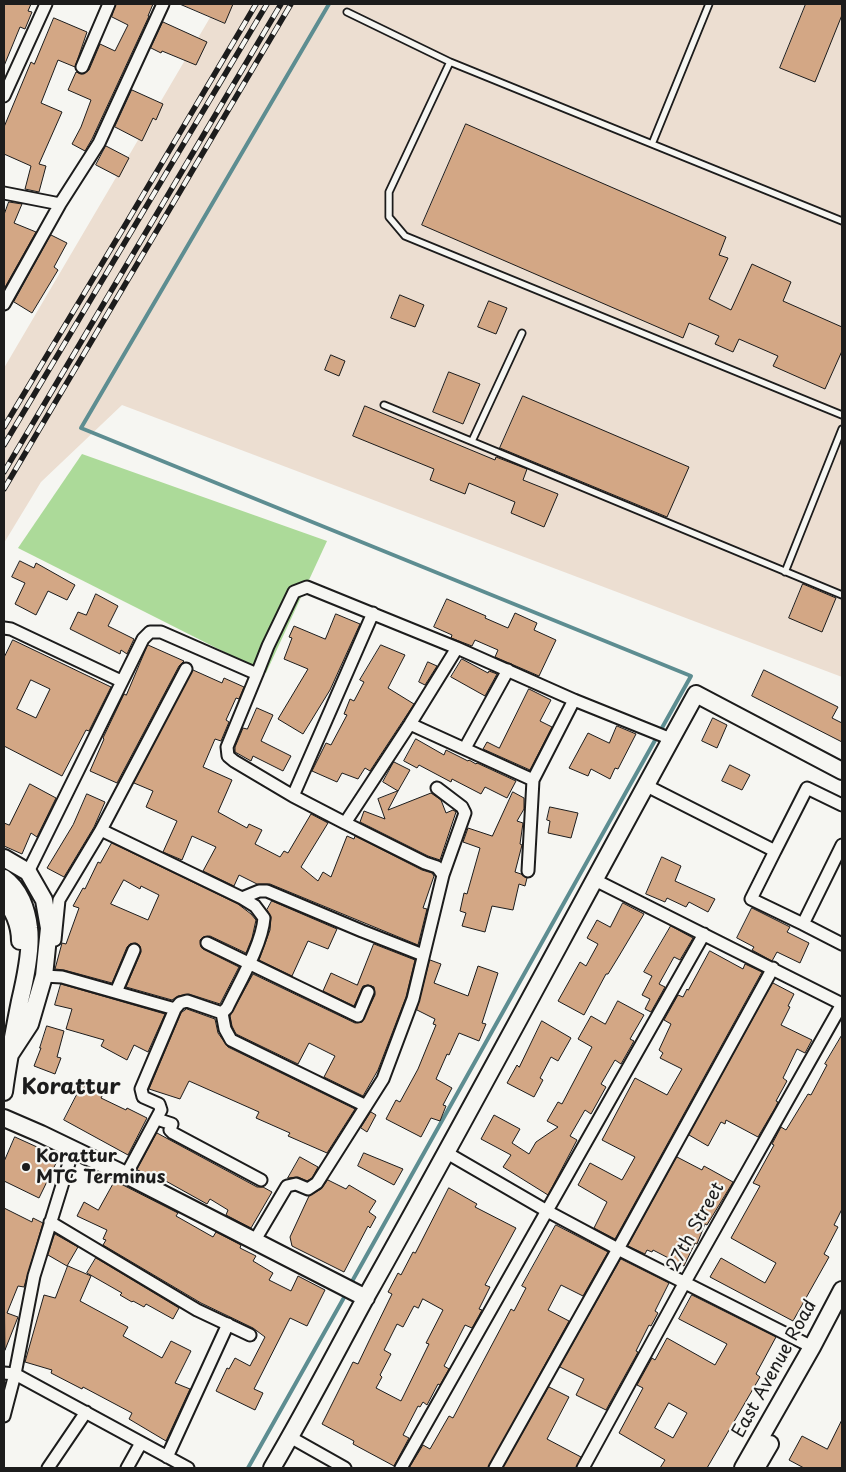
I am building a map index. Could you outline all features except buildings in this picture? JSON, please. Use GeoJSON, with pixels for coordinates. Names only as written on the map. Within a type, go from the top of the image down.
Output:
{"type":"FeatureCollection","features":[{"type":"Feature","properties":{"kind":"street"},"geometry":{"type":"LineString","coordinates":[[4,96],[46,4]]}},
{"type":"Feature","properties":{"kind":"street"},"geometry":{"type":"LineString","coordinates":[[82,67],[110,4]]}},
{"type":"Feature","properties":{"kind":"street"},"geometry":{"type":"LineString","coordinates":[[4,304],[60,204],[99,143],[163,4]]}},
{"type":"Feature","properties":{"kind":"street"},"geometry":{"type":"LineString","coordinates":[[4,193],[60,204]]}},
{"type":"Feature","properties":{"kind":"street"},"geometry":{"type":"LineString","coordinates":[[443,874],[437,867],[293,796],[228,756],[228,747],[268,646],[294,592],[312,587],[574,700],[671,739]]}},
{"type":"Feature","properties":{"kind":"street"},"geometry":{"type":"LineString","coordinates":[[293,796],[373,613]]}},
{"type":"Feature","properties":{"kind":"street"},"geometry":{"type":"LineString","coordinates":[[4,628],[11,629],[122,681]]}},
{"type":"Feature","properties":{"kind":"street"},"geometry":{"type":"LineString","coordinates":[[28,872],[143,639],[150,632],[161,632],[257,674]]}},
{"type":"Feature","properties":{"kind":"street"},"geometry":{"type":"LineString","coordinates":[[345,823],[457,648]]}},
{"type":"Feature","properties":{"kind":"street"},"geometry":{"type":"LineString","coordinates":[[9,1056],[30,1024],[54,956],[59,900],[101,830],[186,669]]}},
{"type":"Feature","properties":{"kind":"street"},"geometry":{"type":"LineString","coordinates":[[465,748],[508,670]]}},
{"type":"Feature","properties":{"kind":"street"},"geometry":{"type":"LineString","coordinates":[[272,1468],[290,1437],[359,1295],[447,1153],[696,694],[842,771]]}},
{"type":"Feature","properties":{"kind":"street"},"geometry":{"type":"LineString","coordinates":[[528,872],[533,780],[574,700]]}},
{"type":"Feature","properties":{"kind":"street"},"geometry":{"type":"LineString","coordinates":[[410,724],[533,780]]}},
{"type":"Feature","properties":{"kind":"street"},"geometry":{"type":"LineString","coordinates":[[646,786],[774,851]]}},
{"type":"Feature","properties":{"kind":"street"},"geometry":{"type":"LineString","coordinates":[[255,1240],[287,1186],[296,1184],[308,1189],[317,1183],[382,1079],[413,999],[443,874],[465,813],[462,807],[437,788]]}},
{"type":"Feature","properties":{"kind":"street"},"geometry":{"type":"LineString","coordinates":[[842,805],[807,788],[751,899],[842,944]]}},
{"type":"Feature","properties":{"kind":"street"},"geometry":{"type":"LineString","coordinates":[[101,830],[242,898],[255,906],[264,918],[263,926],[248,964],[227,1008],[222,1013]]}},
{"type":"Feature","properties":{"kind":"street"},"geometry":{"type":"LineString","coordinates":[[803,924],[842,845]]}},
{"type":"Feature","properties":{"kind":"street"},"geometry":{"type":"LineString","coordinates":[[4,858],[28,872],[44,900],[49,928],[46,976]]}},
{"type":"Feature","properties":{"kind":"street"},"geometry":{"type":"LineString","coordinates":[[4,878],[24,903],[30,930],[27,970],[9,1056],[4,1092]]}},
{"type":"Feature","properties":{"kind":"street"},"geometry":{"type":"LineString","coordinates":[[594,879],[842,1004]]}},
{"type":"Feature","properties":{"kind":"street"},"geometry":{"type":"LineString","coordinates":[[242,898],[259,891],[267,891],[423,955]]}},
{"type":"Feature","properties":{"kind":"street"},"geometry":{"type":"LineString","coordinates":[[4,897],[20,930],[20,954],[5,1018],[9,1056]]}},
{"type":"Feature","properties":{"kind":"street"},"geometry":{"type":"LineString","coordinates":[[401,1468],[704,934]]}},
{"type":"Feature","properties":{"kind":"street"},"geometry":{"type":"LineString","coordinates":[[206,943],[358,1016],[368,992]]}},
{"type":"Feature","properties":{"kind":"street"},"geometry":{"type":"LineString","coordinates":[[116,992],[134,950]]}},
{"type":"Feature","properties":{"kind":"street"},"geometry":{"type":"LineString","coordinates":[[495,1468],[773,968]]}},
{"type":"Feature","properties":{"kind":"street"},"geometry":{"type":"LineString","coordinates":[[46,976],[62,977],[175,1010]]}},
{"type":"Feature","properties":{"kind":"street"},"geometry":{"type":"LineString","coordinates":[[126,1174],[161,1110],[159,1104],[143,1097],[141,1089],[175,1010],[180,1003],[187,1001],[222,1013]]}},
{"type":"Feature","properties":{"kind":"street","name":"27th Street"},"geometry":{"type":"LineString","coordinates":[[583,1468],[685,1282],[842,1004]]}},
{"type":"Feature","properties":{"kind":"street"},"geometry":{"type":"LineString","coordinates":[[222,1013],[224,1029],[231,1040],[366,1106]]}},
{"type":"Feature","properties":{"kind":"street"},"geometry":{"type":"LineString","coordinates":[[4,1118],[126,1174],[359,1295]]}},
{"type":"Feature","properties":{"kind":"street"},"geometry":{"type":"LineString","coordinates":[[157,1119],[172,1124],[170,1130],[173,1132],[262,1180]]}},
{"type":"Feature","properties":{"kind":"street"},"geometry":{"type":"LineString","coordinates":[[4,1416],[10,1374],[34,1276],[73,1150]]}},
{"type":"Feature","properties":{"kind":"street"},"geometry":{"type":"LineString","coordinates":[[447,1153],[618,1249],[812,1347]]}},
{"type":"Feature","properties":{"kind":"street"},"geometry":{"type":"LineString","coordinates":[[50,1222],[197,1310],[250,1335]]}},
{"type":"Feature","properties":{"kind":"street","name":"East Avenue Road"},"geometry":{"type":"LineString","coordinates":[[743,1468],[842,1290]]}},
{"type":"Feature","properties":{"kind":"street","name":"East Avenue Road"},"geometry":{"type":"LineString","coordinates":[[756,1468],[842,1313]]}},
{"type":"Feature","properties":{"kind":"street"},"geometry":{"type":"LineString","coordinates":[[167,1457],[228,1324]]}},
{"type":"Feature","properties":{"kind":"street"},"geometry":{"type":"LineString","coordinates":[[10,1374],[86,1412],[188,1468]]}},
{"type":"Feature","properties":{"kind":"street"},"geometry":{"type":"LineString","coordinates":[[48,1468],[86,1412]]}},
{"type":"Feature","properties":{"kind":"street"},"geometry":{"type":"LineString","coordinates":[[290,1437],[345,1468]]}},
{"type":"Feature","properties":{"kind":"street"},"geometry":{"type":"LineString","coordinates":[[127,1468],[141,1443]]}},
{"type":"Feature","properties":{"kind":"lane"},"geometry":{"type":"LineString","coordinates":[[652,144],[709,4]]}},
{"type":"Feature","properties":{"kind":"lane"},"geometry":{"type":"LineString","coordinates":[[347,12],[450,62],[842,221]]}},
{"type":"Feature","properties":{"kind":"lane"},"geometry":{"type":"LineString","coordinates":[[450,62],[389,192],[389,217],[405,236],[842,415]]}},
{"type":"Feature","properties":{"kind":"lane"},"geometry":{"type":"LineString","coordinates":[[472,441],[522,333]]}},
{"type":"Feature","properties":{"kind":"lane"},"geometry":{"type":"LineString","coordinates":[[384,405],[842,595]]}},
{"type":"Feature","properties":{"kind":"lane"},"geometry":{"type":"LineString","coordinates":[[785,572],[842,429]]}},
{"type":"Feature","properties":{"kind":"shaded area"},"geometry":{"type":"Polygon","coordinates":[[[218,4],[842,4],[842,677],[122,405],[41,482],[4,543],[4,368],[218,4]]]}},
{"type":"Feature","properties":{"kind":"green space"},"geometry":{"type":"Polygon","coordinates":[[[82,454],[327,541],[266,673],[18,548],[82,454]]]}},
{"type":"Feature","properties":{"kind":"waterway"},"geometry":{"type":"LineString","coordinates":[[329,4],[81,428],[691,676],[350,1285]]}},
{"type":"Feature","properties":{"kind":"waterway"},"geometry":{"type":"LineString","coordinates":[[248,1468],[346,1294]]}},
{"type":"Feature","properties":{"kind":"railway"},"geometry":{"type":"LineString","coordinates":[[4,427],[256,4]]}},
{"type":"Feature","properties":{"kind":"railway"},"geometry":{"type":"LineString","coordinates":[[4,445],[267,4]]}},
{"type":"Feature","properties":{"kind":"railway"},"geometry":{"type":"LineString","coordinates":[[4,472],[281,4]]}},
{"type":"Feature","properties":{"kind":"railway"},"geometry":{"type":"LineString","coordinates":[[4,489],[291,4]]}},
{"type":"Feature","properties":{"kind":"place","name":"Korattur MTC Terminus"},"geometry":{"type":"Point","coordinates":[26,1167]}},
{"type":"Feature","properties":{"kind":"district","name":"Korattur"},"geometry":{"type":"Point","coordinates":[71,1088]}}]}
